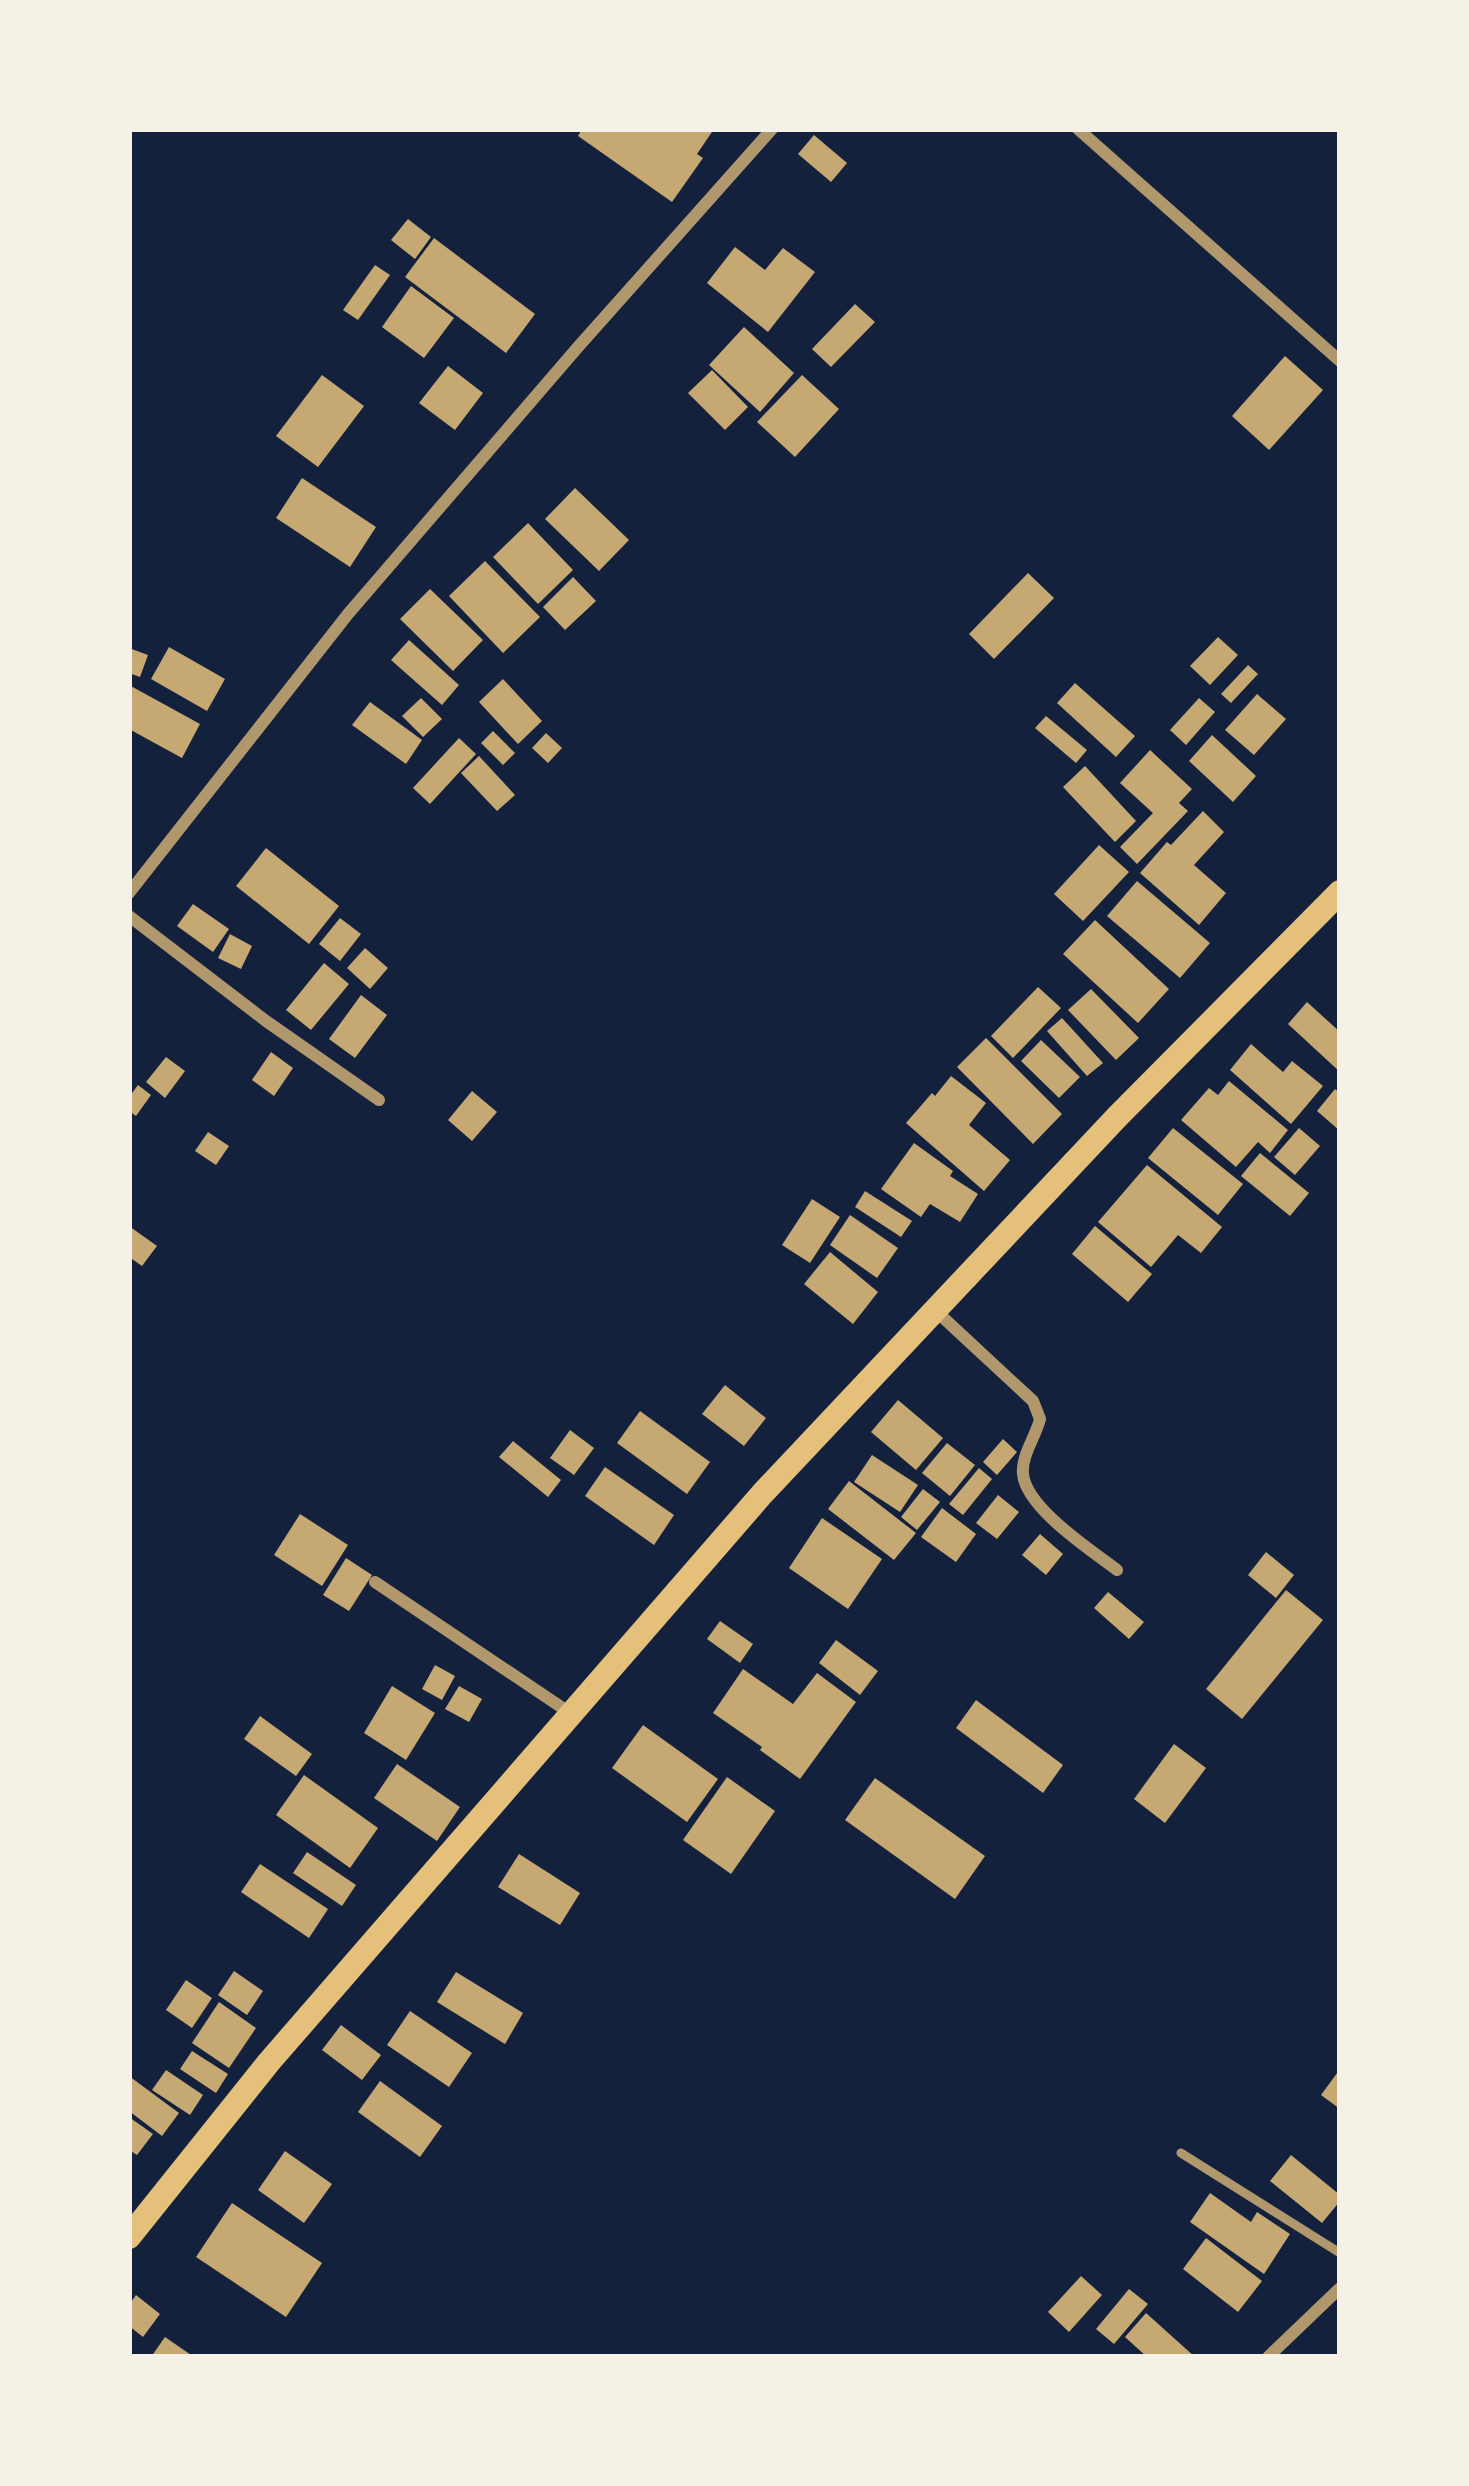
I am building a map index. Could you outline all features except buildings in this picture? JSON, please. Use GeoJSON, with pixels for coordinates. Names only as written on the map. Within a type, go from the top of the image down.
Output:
{"type":"FeatureCollection","features":[{"type":"Feature","properties":{"kind":"main road"},"geometry":{"type":"LineString","coordinates":[[129,2237],[268,2062],[762,1494],[1117,1117],[1340,892]]}},
{"type":"Feature","properties":{"kind":"street"},"geometry":{"type":"LineString","coordinates":[[129,893],[348,614],[772,129]]}},
{"type":"Feature","properties":{"kind":"street"},"geometry":{"type":"LineString","coordinates":[[1078,129],[1340,361]]}},
{"type":"Feature","properties":{"kind":"street"},"geometry":{"type":"LineString","coordinates":[[129,916],[266,1021],[380,1100]]}},
{"type":"Feature","properties":{"kind":"street"},"geometry":{"type":"LineString","coordinates":[[935,1310],[1033,1401],[1040,1419],[1024,1464],[1027,1488],[1065,1530],[1117,1570]]}},
{"type":"Feature","properties":{"kind":"street"},"geometry":{"type":"LineString","coordinates":[[375,1582],[570,1713]]}},
{"type":"Feature","properties":{"kind":"street"},"geometry":{"type":"LineString","coordinates":[[1268,2357],[1340,2288]]}},
{"type":"Feature","properties":{"kind":"lane"},"geometry":{"type":"LineString","coordinates":[[1181,2153],[1340,2253]]}}]}
